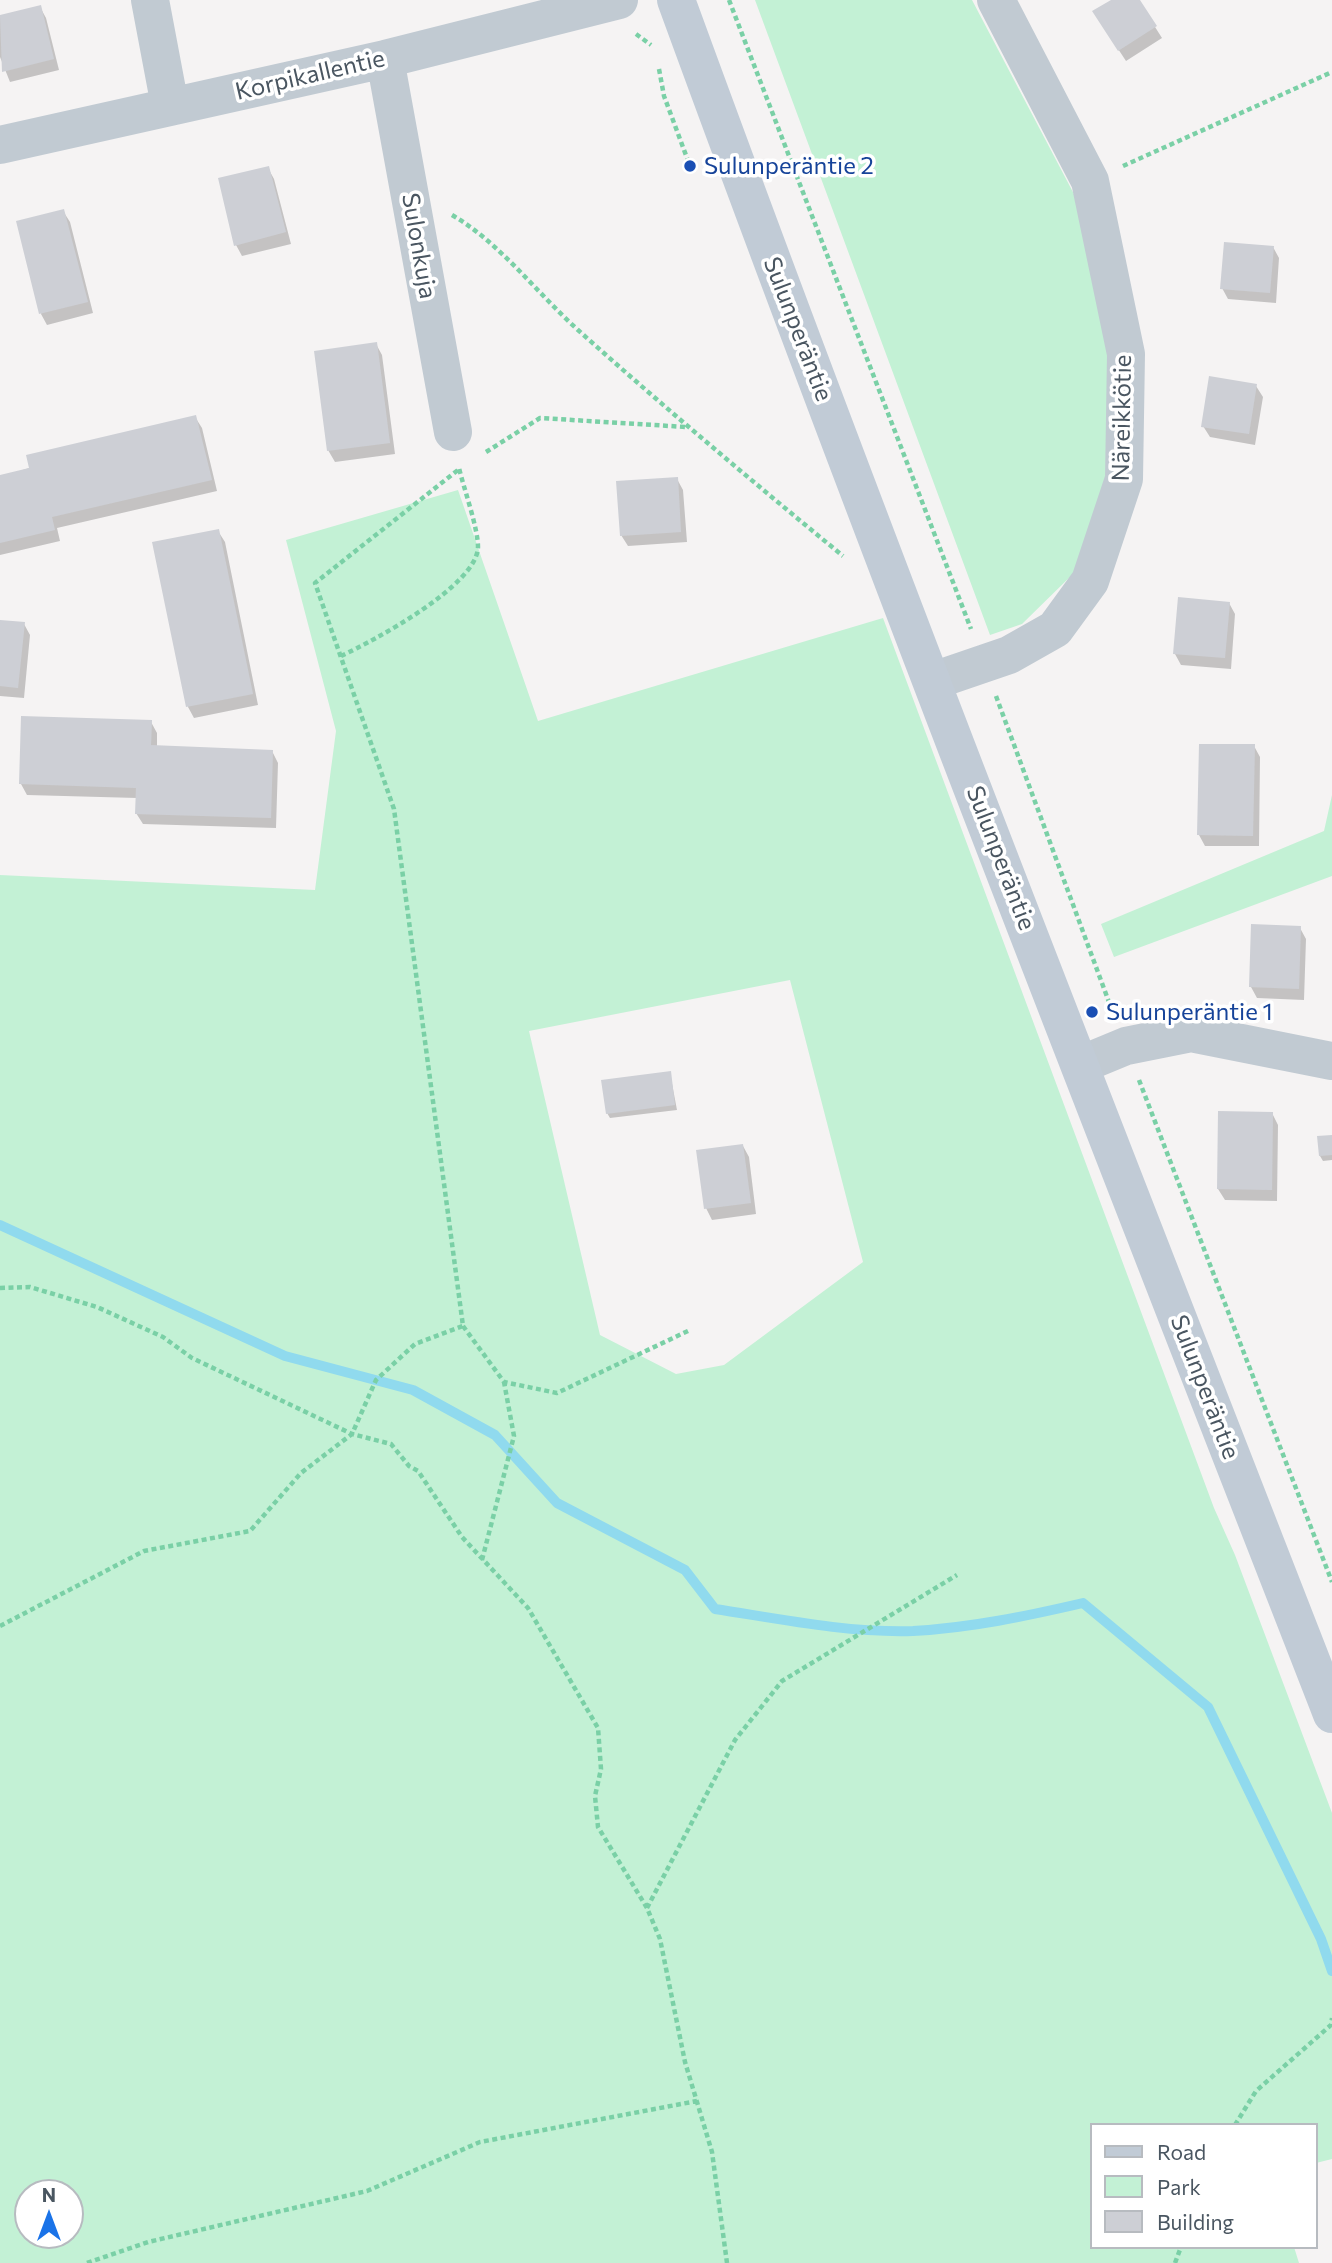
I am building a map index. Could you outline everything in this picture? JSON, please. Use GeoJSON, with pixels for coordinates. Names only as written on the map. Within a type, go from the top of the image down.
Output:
{"type":"FeatureCollection","features":[{"type":"Feature","properties":{"kind":"street"},"geometry":{"type":"LineString","coordinates":[[150,0],[170,106]]}},
{"type":"Feature","properties":{"kind":"street","name":"Sulunperäntie"},"geometry":{"type":"LineString","coordinates":[[676,0],[933,681],[1332,1714]]}},
{"type":"Feature","properties":{"kind":"street","name":"Näreikkötie"},"geometry":{"type":"LineString","coordinates":[[933,681],[1009,655],[1055,629],[1090,581],[1125,479],[1126,354],[1090,181],[996,0]]}},
{"type":"Feature","properties":{"kind":"street","name":"Korpikallentie"},"geometry":{"type":"LineString","coordinates":[[0,145],[384,59],[626,16]]}},
{"type":"Feature","properties":{"kind":"street","name":"Sulonkuja"},"geometry":{"type":"LineString","coordinates":[[384,59],[409,190],[467,454]]}},
{"type":"Feature","properties":{"kind":"street"},"geometry":{"type":"LineString","coordinates":[[1080,1065],[1126,1046],[1191,1033],[1332,1060]]}},
{"type":"Feature","properties":{"kind":"path","name":"Sulunperäntie"},"geometry":{"type":"LineString","coordinates":[[729,0],[1332,1582]]}},
{"type":"Feature","properties":{"kind":"path"},"geometry":{"type":"LineString","coordinates":[[626,16],[655,48]]}},
{"type":"Feature","properties":{"kind":"path"},"geometry":{"type":"LineString","coordinates":[[658,65],[664,96],[690,166]]}},
{"type":"Feature","properties":{"kind":"path"},"geometry":{"type":"LineString","coordinates":[[1090,181],[1332,72]]}},
{"type":"Feature","properties":{"kind":"path"},"geometry":{"type":"LineString","coordinates":[[409,190],[480,231],[538,293],[686,426],[857,568],[889,565]]}},
{"type":"Feature","properties":{"kind":"path"},"geometry":{"type":"LineString","coordinates":[[482,1560],[514,1437],[504,1382],[463,1326],[394,809],[316,583],[467,454],[540,418],[686,426]]}},
{"type":"Feature","properties":{"kind":"path"},"geometry":{"type":"LineString","coordinates":[[341,656],[391,632],[450,588],[470,566],[478,548],[467,454]]}},
{"type":"Feature","properties":{"kind":"path"},"geometry":{"type":"LineString","coordinates":[[0,1288],[30,1287],[97,1307],[163,1337],[191,1358],[352,1434],[391,1444],[409,1466],[418,1471],[462,1537],[528,1608],[555,1651],[570,1686],[598,1728],[601,1769],[595,1796],[598,1827],[647,1908],[660,1939],[685,2062],[714,2163],[727,2263]]}},
{"type":"Feature","properties":{"kind":"path"},"geometry":{"type":"LineString","coordinates":[[0,1626],[144,1550],[250,1531],[301,1473],[352,1434],[376,1380],[415,1344],[463,1326]]}},
{"type":"Feature","properties":{"kind":"path"},"geometry":{"type":"LineString","coordinates":[[504,1382],[557,1394],[690,1330]]}},
{"type":"Feature","properties":{"kind":"path"},"geometry":{"type":"LineString","coordinates":[[647,1908],[735,1741],[782,1681],[957,1575]]}},
{"type":"Feature","properties":{"kind":"path"},"geometry":{"type":"LineString","coordinates":[[1236,2123],[1256,2091],[1331,2025],[1332,2018]]}},
{"type":"Feature","properties":{"kind":"path"},"geometry":{"type":"LineString","coordinates":[[87,2263],[148,2242],[367,2191],[480,2142],[697,2101]]}},
{"type":"Feature","properties":{"kind":"green space"},"geometry":{"type":"Polygon","coordinates":[[[755,0],[972,0],[1075,196],[1111,360],[1107,480],[1074,573],[1022,624],[990,635],[755,0]]]}},
{"type":"Feature","properties":{"kind":"green space"},"geometry":{"type":"Polygon","coordinates":[[[458,490],[538,721],[883,618],[1214,1508],[1235,1555],[1332,1813],[1332,2159],[1318,2162],[1318,2123],[1090,2123],[1090,2249],[1295,2249],[1299,2263],[0,2263],[0,875],[315,890],[336,731],[286,540],[458,490]],[[790,980],[529,1031],[600,1335],[676,1374],[724,1365],[863,1262],[790,980]]]}},
{"type":"Feature","properties":{"kind":"green space"},"geometry":{"type":"Polygon","coordinates":[[[1332,795],[1332,876],[1114,957],[1101,924],[1324,831],[1332,795]]]}},
{"type":"Feature","properties":{"kind":"building"},"geometry":{"type":"Polygon","coordinates":[[[1111,0],[1140,0],[1157,26],[1118,51],[1092,11],[1111,0]]]}},
{"type":"Feature","properties":{"kind":"building"},"geometry":{"type":"Polygon","coordinates":[[[41,5],[54,59],[2,72],[0,15],[41,5]]]}},
{"type":"Feature","properties":{"kind":"building"},"geometry":{"type":"Polygon","coordinates":[[[269,166],[286,232],[234,246],[218,178],[269,166]]]}},
{"type":"Feature","properties":{"kind":"building"},"geometry":{"type":"Polygon","coordinates":[[[64,209],[88,302],[39,314],[16,221],[64,209]]]}},
{"type":"Feature","properties":{"kind":"building"},"geometry":{"type":"Polygon","coordinates":[[[1224,242],[1274,246],[1270,293],[1220,289],[1224,242]]]}},
{"type":"Feature","properties":{"kind":"building"},"geometry":{"type":"Polygon","coordinates":[[[377,342],[390,443],[327,451],[314,351],[377,342]]]}},
{"type":"Feature","properties":{"kind":"building"},"geometry":{"type":"Polygon","coordinates":[[[1209,376],[1257,384],[1249,434],[1201,427],[1209,376]]]}},
{"type":"Feature","properties":{"kind":"building"},"geometry":{"type":"Polygon","coordinates":[[[196,415],[212,480],[52,517],[55,530],[0,543],[0,475],[29,468],[26,455],[196,415]]]}},
{"type":"Feature","properties":{"kind":"building"},"geometry":{"type":"Polygon","coordinates":[[[678,477],[681,532],[620,536],[616,481],[678,477]]]}},
{"type":"Feature","properties":{"kind":"building"},"geometry":{"type":"Polygon","coordinates":[[[219,529],[253,694],[186,707],[152,542],[219,529]]]}},
{"type":"Feature","properties":{"kind":"building"},"geometry":{"type":"Polygon","coordinates":[[[1178,597],[1230,602],[1225,658],[1173,654],[1178,597]]]}},
{"type":"Feature","properties":{"kind":"building"},"geometry":{"type":"Polygon","coordinates":[[[0,620],[25,622],[18,688],[0,686],[0,620]]]}},
{"type":"Feature","properties":{"kind":"building"},"geometry":{"type":"Polygon","coordinates":[[[21,716],[152,720],[151,745],[273,750],[271,818],[135,814],[136,788],[19,784],[21,716]]]}},
{"type":"Feature","properties":{"kind":"building"},"geometry":{"type":"Polygon","coordinates":[[[1199,744],[1255,744],[1253,836],[1197,835],[1199,744]]]}},
{"type":"Feature","properties":{"kind":"building"},"geometry":{"type":"Polygon","coordinates":[[[1251,924],[1301,926],[1299,989],[1249,987],[1251,924]]]}},
{"type":"Feature","properties":{"kind":"building"},"geometry":{"type":"Polygon","coordinates":[[[671,1071],[675,1105],[606,1114],[601,1080],[671,1071]]]}},
{"type":"Feature","properties":{"kind":"building"},"geometry":{"type":"Polygon","coordinates":[[[1218,1111],[1273,1112],[1272,1190],[1217,1189],[1218,1111]]]}},
{"type":"Feature","properties":{"kind":"building"},"geometry":{"type":"Polygon","coordinates":[[[1332,1135],[1332,1155],[1319,1156],[1317,1136],[1332,1135]]]}},
{"type":"Feature","properties":{"kind":"building"},"geometry":{"type":"Polygon","coordinates":[[[743,1144],[751,1203],[704,1209],[696,1150],[743,1144]]]}},
{"type":"Feature","properties":{"kind":"waterway"},"geometry":{"type":"LineString","coordinates":[[0,1225],[285,1356],[413,1390],[495,1435],[557,1503],[685,1570],[715,1609],[838,1628],[913,1631],[998,1621],[1083,1603],[1208,1707],[1321,1939],[1332,1971]]}},
{"type":"Feature","properties":{"kind":"place","name":"Sulunperäntie 2"},"geometry":{"type":"Point","coordinates":[690,166]}},
{"type":"Feature","properties":{"kind":"place","name":"Sulunperäntie 1"},"geometry":{"type":"Point","coordinates":[1092,1012]}}]}
